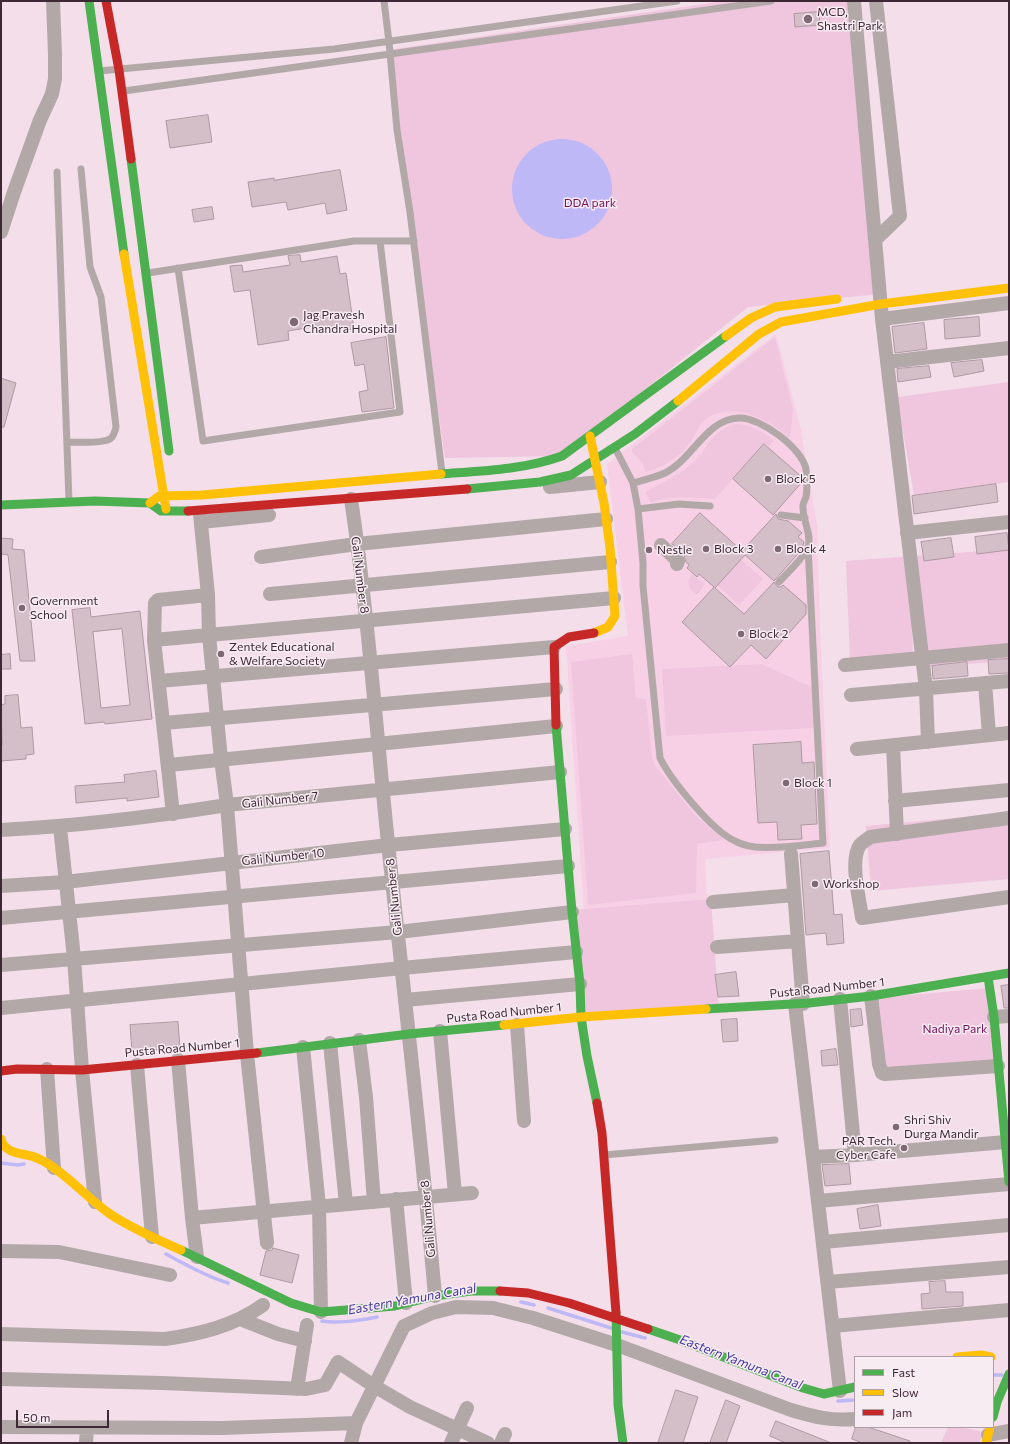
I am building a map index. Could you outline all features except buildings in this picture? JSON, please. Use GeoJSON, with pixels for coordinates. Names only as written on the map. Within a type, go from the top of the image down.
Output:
{"type":"FeatureCollection","features":[{"type":"Feature","properties":{"kind":"street"},"geometry":{"type":"LineString","coordinates":[[1,232],[40,120],[52,94],[55,78],[53,1]]}},
{"type":"Feature","properties":{"kind":"street"},"geometry":{"type":"LineString","coordinates":[[89,1],[99,72],[112,93],[145,273],[170,460]]}},
{"type":"Feature","properties":{"kind":"street"},"geometry":{"type":"LineString","coordinates":[[106,1],[119,70],[112,93],[124,256],[166,511]]}},
{"type":"Feature","properties":{"kind":"street"},"geometry":{"type":"LineString","coordinates":[[854,1],[882,319],[926,689],[928,742]]}},
{"type":"Feature","properties":{"kind":"street"},"geometry":{"type":"LineString","coordinates":[[875,240],[900,216],[876,1]]}},
{"type":"Feature","properties":{"kind":"street"},"geometry":{"type":"LineString","coordinates":[[150,503],[159,496],[175,492],[209,494],[442,483],[540,482],[571,475],[635,434],[671,407],[759,334],[780,322],[880,297],[1009,288]]}},
{"type":"Feature","properties":{"kind":"street"},"geometry":{"type":"LineString","coordinates":[[351,503],[543,463],[562,456],[751,318],[775,307],[843,299]]}},
{"type":"Feature","properties":{"kind":"street"},"geometry":{"type":"LineString","coordinates":[[882,319],[1009,303]]}},
{"type":"Feature","properties":{"kind":"street"},"geometry":{"type":"LineString","coordinates":[[887,362],[1009,348]]}},
{"type":"Feature","properties":{"kind":"street"},"geometry":{"type":"LineString","coordinates":[[159,681],[554,647],[561,641],[571,636],[598,632],[612,624],[615,616],[606,519],[596,459],[590,436]]}},
{"type":"Feature","properties":{"kind":"street"},"geometry":{"type":"LineString","coordinates":[[1,505],[95,501],[150,503],[161,510],[177,511],[200,517],[600,482]]}},
{"type":"Feature","properties":{"kind":"street"},"geometry":{"type":"LineString","coordinates":[[175,492],[177,511]]}},
{"type":"Feature","properties":{"kind":"street","name":"Gali Number 8"},"geometry":{"type":"LineString","coordinates":[[351,503],[366,620],[435,1296]]}},
{"type":"Feature","properties":{"kind":"street"},"geometry":{"type":"LineString","coordinates":[[200,517],[208,595],[217,718],[227,805],[240,985],[267,1243]]}},
{"type":"Feature","properties":{"kind":"street"},"geometry":{"type":"LineString","coordinates":[[261,556],[357,544],[606,519]]}},
{"type":"Feature","properties":{"kind":"street"},"geometry":{"type":"LineString","coordinates":[[907,533],[1009,522]]}},
{"type":"Feature","properties":{"kind":"street"},"geometry":{"type":"LineString","coordinates":[[661,545],[678,561],[677,564]]}},
{"type":"Feature","properties":{"kind":"street"},"geometry":{"type":"LineString","coordinates":[[270,594],[610,562]]}},
{"type":"Feature","properties":{"kind":"street"},"geometry":{"type":"LineString","coordinates":[[174,814],[154,640],[155,605],[157,601],[208,595]]}},
{"type":"Feature","properties":{"kind":"street"},"geometry":{"type":"LineString","coordinates":[[154,640],[614,598]]}},
{"type":"Feature","properties":{"kind":"street"},"geometry":{"type":"LineString","coordinates":[[554,647],[556,726],[572,912],[580,984],[581,1018],[602,1133],[616,1321],[618,1404],[622,1443]]}},
{"type":"Feature","properties":{"kind":"street"},"geometry":{"type":"LineString","coordinates":[[845,665],[1009,650]]}},
{"type":"Feature","properties":{"kind":"street"},"geometry":{"type":"LineString","coordinates":[[851,696],[1009,681]]}},
{"type":"Feature","properties":{"kind":"street"},"geometry":{"type":"LineString","coordinates":[[985,683],[989,735]]}},
{"type":"Feature","properties":{"kind":"street"},"geometry":{"type":"LineString","coordinates":[[164,723],[556,689]]}},
{"type":"Feature","properties":{"kind":"street"},"geometry":{"type":"LineString","coordinates":[[169,765],[556,726]]}},
{"type":"Feature","properties":{"kind":"street"},"geometry":{"type":"LineString","coordinates":[[857,749],[1009,733]]}},
{"type":"Feature","properties":{"kind":"street"},"geometry":{"type":"LineString","coordinates":[[893,745],[897,834]]}},
{"type":"Feature","properties":{"kind":"street","name":"Gali Number 7"},"geometry":{"type":"LineString","coordinates":[[1,830],[60,827],[174,814],[227,805],[560,772]]}},
{"type":"Feature","properties":{"kind":"street"},"geometry":{"type":"LineString","coordinates":[[895,801],[1009,790]]}},
{"type":"Feature","properties":{"kind":"street"},"geometry":{"type":"LineString","coordinates":[[1009,818],[870,837],[860,844],[856,855],[856,873],[862,918],[1009,897]]}},
{"type":"Feature","properties":{"kind":"street"},"geometry":{"type":"LineString","coordinates":[[60,827],[74,958],[82,1070],[95,1202]]}},
{"type":"Feature","properties":{"kind":"street","name":"Gali Number 10"},"geometry":{"type":"LineString","coordinates":[[1,886],[65,882],[388,845],[565,829]]}},
{"type":"Feature","properties":{"kind":"street"},"geometry":{"type":"LineString","coordinates":[[791,854],[798,940],[799,1004],[813,1157],[840,1391]]}},
{"type":"Feature","properties":{"kind":"street"},"geometry":{"type":"LineString","coordinates":[[1,918],[568,866]]}},
{"type":"Feature","properties":{"kind":"street"},"geometry":{"type":"LineString","coordinates":[[713,902],[794,895]]}},
{"type":"Feature","properties":{"kind":"street"},"geometry":{"type":"LineString","coordinates":[[1,965],[398,932],[572,912]]}},
{"type":"Feature","properties":{"kind":"street"},"geometry":{"type":"LineString","coordinates":[[717,947],[798,940]]}},
{"type":"Feature","properties":{"kind":"street"},"geometry":{"type":"LineString","coordinates":[[1,1008],[576,952]]}},
{"type":"Feature","properties":{"kind":"street","name":"Pusta Road Number 1"},"geometry":{"type":"LineString","coordinates":[[1,1071],[18,1068],[82,1070],[247,1054],[409,1034],[581,1018],[799,1004],[871,996],[1009,973]]}},
{"type":"Feature","properties":{"kind":"street"},"geometry":{"type":"LineString","coordinates":[[818,1201],[1009,1183],[1002,1059],[988,976]]}},
{"type":"Feature","properties":{"kind":"street"},"geometry":{"type":"LineString","coordinates":[[405,1000],[580,984]]}},
{"type":"Feature","properties":{"kind":"street"},"geometry":{"type":"LineString","coordinates":[[871,996],[879,1064],[882,1073],[885,1074],[1002,1059]]}},
{"type":"Feature","properties":{"kind":"street"},"geometry":{"type":"LineString","coordinates":[[840,999],[855,1155]]}},
{"type":"Feature","properties":{"kind":"street"},"geometry":{"type":"LineString","coordinates":[[994,1017],[1009,1016]]}},
{"type":"Feature","properties":{"kind":"street"},"geometry":{"type":"LineString","coordinates":[[517,1025],[524,1121]]}},
{"type":"Feature","properties":{"kind":"street"},"geometry":{"type":"LineString","coordinates":[[440,1031],[455,1194]]}},
{"type":"Feature","properties":{"kind":"street"},"geometry":{"type":"LineString","coordinates":[[359,1040],[366,1097],[374,1202]]}},
{"type":"Feature","properties":{"kind":"street"},"geometry":{"type":"LineString","coordinates":[[330,1044],[346,1204]]}},
{"type":"Feature","properties":{"kind":"street"},"geometry":{"type":"LineString","coordinates":[[303,1047],[319,1206],[321,1312]]}},
{"type":"Feature","properties":{"kind":"street"},"geometry":{"type":"LineString","coordinates":[[178,1060],[192,1218],[197,1257]]}},
{"type":"Feature","properties":{"kind":"street"},"geometry":{"type":"LineString","coordinates":[[137,1065],[152,1236]]}},
{"type":"Feature","properties":{"kind":"street"},"geometry":{"type":"LineString","coordinates":[[47,1069],[54,1168]]}},
{"type":"Feature","properties":{"kind":"street"},"geometry":{"type":"LineString","coordinates":[[813,1157],[855,1155],[1007,1138]]}},
{"type":"Feature","properties":{"kind":"street"},"geometry":{"type":"LineString","coordinates":[[1,1139],[2,1143],[8,1149],[17,1154],[32,1156],[54,1168],[110,1214],[152,1236],[291,1303],[321,1312],[395,1306],[435,1296],[471,1291],[500,1291],[528,1294],[569,1303],[616,1321],[680,1340],[803,1388],[824,1394],[854,1387]]}},
{"type":"Feature","properties":{"kind":"street"},"geometry":{"type":"LineString","coordinates":[[192,1218],[472,1193]]}},
{"type":"Feature","properties":{"kind":"street"},"geometry":{"type":"LineString","coordinates":[[396,1200],[406,1303]]}},
{"type":"Feature","properties":{"kind":"street"},"geometry":{"type":"LineString","coordinates":[[823,1242],[1009,1225]]}},
{"type":"Feature","properties":{"kind":"street"},"geometry":{"type":"LineString","coordinates":[[1,1251],[59,1252],[94,1258],[170,1275]]}},
{"type":"Feature","properties":{"kind":"street"},"geometry":{"type":"LineString","coordinates":[[828,1282],[1009,1267]]}},
{"type":"Feature","properties":{"kind":"street"},"geometry":{"type":"LineString","coordinates":[[1,1334],[165,1339],[203,1332],[240,1320],[250,1315],[263,1305]]}},
{"type":"Feature","properties":{"kind":"street"},"geometry":{"type":"LineString","coordinates":[[350,1443],[356,1423],[404,1326],[432,1313],[456,1308],[493,1308],[533,1318],[617,1343],[791,1410],[837,1421],[854,1419]]}},
{"type":"Feature","properties":{"kind":"street"},"geometry":{"type":"LineString","coordinates":[[833,1326],[1009,1310]]}},
{"type":"Feature","properties":{"kind":"street"},"geometry":{"type":"LineString","coordinates":[[240,1320],[278,1334],[305,1341]]}},
{"type":"Feature","properties":{"kind":"street"},"geometry":{"type":"LineString","coordinates":[[297,1389],[307,1325]]}},
{"type":"Feature","properties":{"kind":"street"},"geometry":{"type":"LineString","coordinates":[[969,1356],[985,1356]]}},
{"type":"Feature","properties":{"kind":"street"},"geometry":{"type":"LineString","coordinates":[[1,1379],[162,1383],[306,1389],[325,1385],[338,1362],[374,1386],[410,1407],[488,1443]]}},
{"type":"Feature","properties":{"kind":"street"},"geometry":{"type":"LineString","coordinates":[[998,1402],[1009,1374]]}},
{"type":"Feature","properties":{"kind":"street"},"geometry":{"type":"LineString","coordinates":[[451,1443],[467,1408]]}},
{"type":"Feature","properties":{"kind":"street"},"geometry":{"type":"LineString","coordinates":[[1,1427],[223,1428],[356,1423]]}},
{"type":"Feature","properties":{"kind":"street"},"geometry":{"type":"LineString","coordinates":[[86,1443],[87,1428]]}},
{"type":"Feature","properties":{"kind":"street"},"geometry":{"type":"LineString","coordinates":[[988,1435],[1009,1432]]}},
{"type":"Feature","properties":{"kind":"lane"},"geometry":{"type":"LineString","coordinates":[[384,1],[397,130],[414,241],[442,483]]}},
{"type":"Feature","properties":{"kind":"lane"},"geometry":{"type":"LineString","coordinates":[[99,72],[334,49],[676,1]]}},
{"type":"Feature","properties":{"kind":"lane"},"geometry":{"type":"LineString","coordinates":[[112,93],[771,1]]}},
{"type":"Feature","properties":{"kind":"lane"},"geometry":{"type":"LineString","coordinates":[[67,442],[102,441],[110,438],[114,434],[116,427],[101,297],[90,267],[81,169]]}},
{"type":"Feature","properties":{"kind":"lane"},"geometry":{"type":"LineString","coordinates":[[57,172],[69,502]]}},
{"type":"Feature","properties":{"kind":"lane"},"geometry":{"type":"LineString","coordinates":[[145,273],[354,241],[414,241]]}},
{"type":"Feature","properties":{"kind":"lane"},"geometry":{"type":"LineString","coordinates":[[178,268],[203,441],[400,412],[380,242]]}},
{"type":"Feature","properties":{"kind":"lane"},"geometry":{"type":"LineString","coordinates":[[614,447],[633,483],[638,510],[643,563],[643,586],[660,758],[700,813],[717,829],[734,841],[755,847],[823,843],[807,529],[802,507],[806,498],[807,485],[805,467],[800,456],[792,446],[766,426],[740,417],[726,420],[714,427],[685,458],[666,473],[633,483]]}},
{"type":"Feature","properties":{"kind":"lane"},"geometry":{"type":"LineString","coordinates":[[638,510],[679,504],[700,504],[710,506]]}},
{"type":"Feature","properties":{"kind":"lane"},"geometry":{"type":"LineString","coordinates":[[781,515],[804,518]]}},
{"type":"Feature","properties":{"kind":"lane"},"geometry":{"type":"LineString","coordinates":[[779,582],[804,554],[808,547]]}},
{"type":"Feature","properties":{"kind":"lane"},"geometry":{"type":"LineString","coordinates":[[603,1155],[775,1140]]}},
{"type":"Feature","properties":{"kind":"shaded area"},"geometry":{"type":"Polygon","coordinates":[[[562,139],[581,143],[597,154],[608,170],[612,189],[608,208],[597,224],[581,235],[562,239],[543,235],[527,224],[516,208],[512,189],[516,170],[527,154],[543,143],[562,139]]]}},
{"type":"Feature","properties":{"kind":"shaded area"},"geometry":{"type":"Polygon","coordinates":[[[776,334],[801,430],[817,526],[830,848],[705,859],[707,899],[584,911],[566,646],[628,636],[607,464],[776,334]]]}},
{"type":"Feature","properties":{"kind":"green space","name":"DDA park"},"geometry":{"type":"Polygon","coordinates":[[[724,1],[849,1],[880,294],[748,307],[562,456],[445,458],[409,213],[388,50],[724,1]]]}},
{"type":"Feature","properties":{"kind":"green space"},"geometry":{"type":"Polygon","coordinates":[[[775,337],[793,409],[789,438],[770,424],[746,413],[734,411],[722,412],[711,416],[701,424],[688,446],[672,460],[659,468],[645,472],[643,464],[631,450],[775,337]]]}},
{"type":"Feature","properties":{"kind":"green space"},"geometry":{"type":"Polygon","coordinates":[[[1009,382],[1009,482],[914,495],[897,397],[1009,382]]]}},
{"type":"Feature","properties":{"kind":"green space"},"geometry":{"type":"Polygon","coordinates":[[[735,424],[746,425],[756,429],[766,434],[774,441],[769,446],[764,443],[715,499],[674,498],[658,500],[651,503],[646,492],[688,467],[693,463],[715,435],[727,427],[735,424]]]}},
{"type":"Feature","properties":{"kind":"green space"},"geometry":{"type":"Polygon","coordinates":[[[1009,549],[1009,661],[923,667],[910,564],[913,657],[850,662],[846,561],[1009,549]]]}},
{"type":"Feature","properties":{"kind":"green space"},"geometry":{"type":"Polygon","coordinates":[[[738,557],[763,579],[739,605],[715,583],[738,557]]]}},
{"type":"Feature","properties":{"kind":"green space"},"geometry":{"type":"Polygon","coordinates":[[[692,574],[705,584],[697,595],[689,588],[688,581],[692,574]]]}},
{"type":"Feature","properties":{"kind":"green space"},"geometry":{"type":"Polygon","coordinates":[[[632,654],[636,698],[646,699],[652,757],[655,766],[696,816],[724,840],[697,844],[696,893],[588,905],[571,662],[632,654]]]}},
{"type":"Feature","properties":{"kind":"green space"},"geometry":{"type":"Polygon","coordinates":[[[761,664],[812,687],[814,728],[666,736],[662,669],[761,664]]]}},
{"type":"Feature","properties":{"kind":"green space"},"geometry":{"type":"Polygon","coordinates":[[[1009,813],[1009,879],[871,891],[866,826],[1009,813]]]}},
{"type":"Feature","properties":{"kind":"green space"},"geometry":{"type":"Polygon","coordinates":[[[711,899],[719,1010],[580,1015],[572,910],[711,899]]]}},
{"type":"Feature","properties":{"kind":"green space","name":"Nadiya Park"},"geometry":{"type":"Polygon","coordinates":[[[989,988],[998,1066],[880,1068],[875,998],[989,988]]]}},
{"type":"Feature","properties":{"kind":"green space"},"geometry":{"type":"Polygon","coordinates":[[[948,1428],[965,1428],[983,1432],[979,1443],[941,1443],[948,1428]]]}},
{"type":"Feature","properties":{"kind":"waterway","name":"Eastern Yamuna Canal"},"geometry":{"type":"LineString","coordinates":[[1,1163],[18,1165],[24,1164]]}},
{"type":"Feature","properties":{"kind":"waterway","name":"Eastern Yamuna Canal"},"geometry":{"type":"LineString","coordinates":[[166,1254],[204,1274],[228,1283]]}},
{"type":"Feature","properties":{"kind":"waterway","name":"Eastern Yamuna Canal"},"geometry":{"type":"LineString","coordinates":[[521,1302],[534,1305]]}},
{"type":"Feature","properties":{"kind":"waterway","name":"Eastern Yamuna Canal"},"geometry":{"type":"LineString","coordinates":[[548,1308],[611,1328]]}},
{"type":"Feature","properties":{"kind":"waterway","name":"Eastern Yamuna Canal"},"geometry":{"type":"LineString","coordinates":[[322,1321],[342,1322],[377,1317]]}},
{"type":"Feature","properties":{"kind":"waterway","name":"Eastern Yamuna Canal"},"geometry":{"type":"LineString","coordinates":[[622,1332],[645,1338]]}},
{"type":"Feature","properties":{"kind":"waterway","name":"Eastern Yamuna Canal"},"geometry":{"type":"LineString","coordinates":[[994,1375],[1002,1375]]}},
{"type":"Feature","properties":{"kind":"waterway","name":"Eastern Yamuna Canal"},"geometry":{"type":"LineString","coordinates":[[838,1401],[854,1400]]}},
{"type":"Feature","properties":{"kind":"traffic: fast"},"geometry":{"type":"LineString","coordinates":[[89,1],[124,254]]}},
{"type":"Feature","properties":{"kind":"traffic: fast"},"geometry":{"type":"LineString","coordinates":[[131,159],[169,451]]}},
{"type":"Feature","properties":{"kind":"traffic: fast"},"geometry":{"type":"LineString","coordinates":[[441,474],[487,471],[517,467],[547,461],[562,456],[726,336]]}},
{"type":"Feature","properties":{"kind":"traffic: fast"},"geometry":{"type":"LineString","coordinates":[[467,489],[540,482],[571,475],[635,434],[678,401]]}},
{"type":"Feature","properties":{"kind":"traffic: fast"},"geometry":{"type":"LineString","coordinates":[[1,505],[95,501],[150,503],[161,511],[188,511]]}},
{"type":"Feature","properties":{"kind":"traffic: fast"},"geometry":{"type":"LineString","coordinates":[[556,725],[572,912],[580,984],[581,1017],[587,1056],[597,1103]]}},
{"type":"Feature","properties":{"kind":"traffic: fast"},"geometry":{"type":"LineString","coordinates":[[706,1009],[809,1003],[871,996],[1009,973]]}},
{"type":"Feature","properties":{"kind":"traffic: fast"},"geometry":{"type":"LineString","coordinates":[[988,977],[994,1017],[1009,1182]]}},
{"type":"Feature","properties":{"kind":"traffic: fast"},"geometry":{"type":"LineString","coordinates":[[257,1053],[409,1034],[504,1025]]}},
{"type":"Feature","properties":{"kind":"traffic: fast"},"geometry":{"type":"LineString","coordinates":[[181,1250],[291,1303],[321,1312],[395,1306],[435,1296],[471,1291],[500,1291]]}},
{"type":"Feature","properties":{"kind":"traffic: fast"},"geometry":{"type":"LineString","coordinates":[[616,1313],[618,1405],[623,1443]]}},
{"type":"Feature","properties":{"kind":"traffic: fast"},"geometry":{"type":"LineString","coordinates":[[648,1329],[803,1388],[824,1394],[854,1387]]}},
{"type":"Feature","properties":{"kind":"traffic: fast"},"geometry":{"type":"LineString","coordinates":[[994,1413],[997,1402],[1009,1374]]}},
{"type":"Feature","properties":{"kind":"traffic: slow"},"geometry":{"type":"LineString","coordinates":[[124,254],[166,509]]}},
{"type":"Feature","properties":{"kind":"traffic: slow"},"geometry":{"type":"LineString","coordinates":[[678,401],[759,334],[781,322],[881,304],[1009,288]]}},
{"type":"Feature","properties":{"kind":"traffic: slow"},"geometry":{"type":"LineString","coordinates":[[726,336],[751,318],[775,307],[837,299]]}},
{"type":"Feature","properties":{"kind":"traffic: slow"},"geometry":{"type":"LineString","coordinates":[[590,436],[604,503],[610,548],[615,616],[608,627],[594,633]]}},
{"type":"Feature","properties":{"kind":"traffic: slow"},"geometry":{"type":"LineString","coordinates":[[150,503],[159,496],[202,495],[441,474]]}},
{"type":"Feature","properties":{"kind":"traffic: slow"},"geometry":{"type":"LineString","coordinates":[[504,1025],[581,1017],[706,1009]]}},
{"type":"Feature","properties":{"kind":"traffic: slow"},"geometry":{"type":"LineString","coordinates":[[1,1139],[5,1147],[9,1150],[35,1157],[54,1168],[102,1208],[118,1219],[145,1234],[181,1250]]}},
{"type":"Feature","properties":{"kind":"traffic: slow"},"geometry":{"type":"LineString","coordinates":[[969,1356],[986,1356]]}},
{"type":"Feature","properties":{"kind":"traffic: slow"},"geometry":{"type":"LineString","coordinates":[[986,1443],[990,1428]]}},
{"type":"Feature","properties":{"kind":"traffic: jam"},"geometry":{"type":"LineString","coordinates":[[106,1],[119,70],[131,159]]}},
{"type":"Feature","properties":{"kind":"traffic: jam"},"geometry":{"type":"LineString","coordinates":[[188,511],[467,489]]}},
{"type":"Feature","properties":{"kind":"traffic: jam"},"geometry":{"type":"LineString","coordinates":[[556,725],[554,647],[569,637],[594,633]]}},
{"type":"Feature","properties":{"kind":"traffic: jam"},"geometry":{"type":"LineString","coordinates":[[1,1071],[17,1069],[82,1070],[257,1053]]}},
{"type":"Feature","properties":{"kind":"traffic: jam"},"geometry":{"type":"LineString","coordinates":[[597,1103],[602,1133],[616,1313]]}},
{"type":"Feature","properties":{"kind":"traffic: jam"},"geometry":{"type":"LineString","coordinates":[[500,1291],[528,1293],[569,1303],[648,1329]]}},
{"type":"Feature","properties":{"kind":"place","name":"MCD, Shastri Park"},"geometry":{"type":"Point","coordinates":[808,19]}},
{"type":"Feature","properties":{"kind":"place","name":"Jag Pravesh Chandra Hospital"},"geometry":{"type":"Point","coordinates":[294,322]}},
{"type":"Feature","properties":{"kind":"place","name":"Block 5"},"geometry":{"type":"Point","coordinates":[768,479]}},
{"type":"Feature","properties":{"kind":"place","name":"Block 3"},"geometry":{"type":"Point","coordinates":[706,549]}},
{"type":"Feature","properties":{"kind":"place","name":"Block 4"},"geometry":{"type":"Point","coordinates":[778,549]}},
{"type":"Feature","properties":{"kind":"place","name":"Nestle"},"geometry":{"type":"Point","coordinates":[649,550]}},
{"type":"Feature","properties":{"kind":"place","name":"Government School"},"geometry":{"type":"Point","coordinates":[22,608]}},
{"type":"Feature","properties":{"kind":"place","name":"Block 2"},"geometry":{"type":"Point","coordinates":[741,634]}},
{"type":"Feature","properties":{"kind":"place","name":"Zentek Educational & Welfare Society"},"geometry":{"type":"Point","coordinates":[221,654]}},
{"type":"Feature","properties":{"kind":"place","name":"Block 1"},"geometry":{"type":"Point","coordinates":[786,783]}},
{"type":"Feature","properties":{"kind":"place","name":"Workshop"},"geometry":{"type":"Point","coordinates":[815,884]}},
{"type":"Feature","properties":{"kind":"place","name":"Shri Shiv Durga Mandir"},"geometry":{"type":"Point","coordinates":[896,1127]}},
{"type":"Feature","properties":{"kind":"place","name":"PAR Tech. Cyber Cafe"},"geometry":{"type":"Point","coordinates":[904,1148]}}]}
